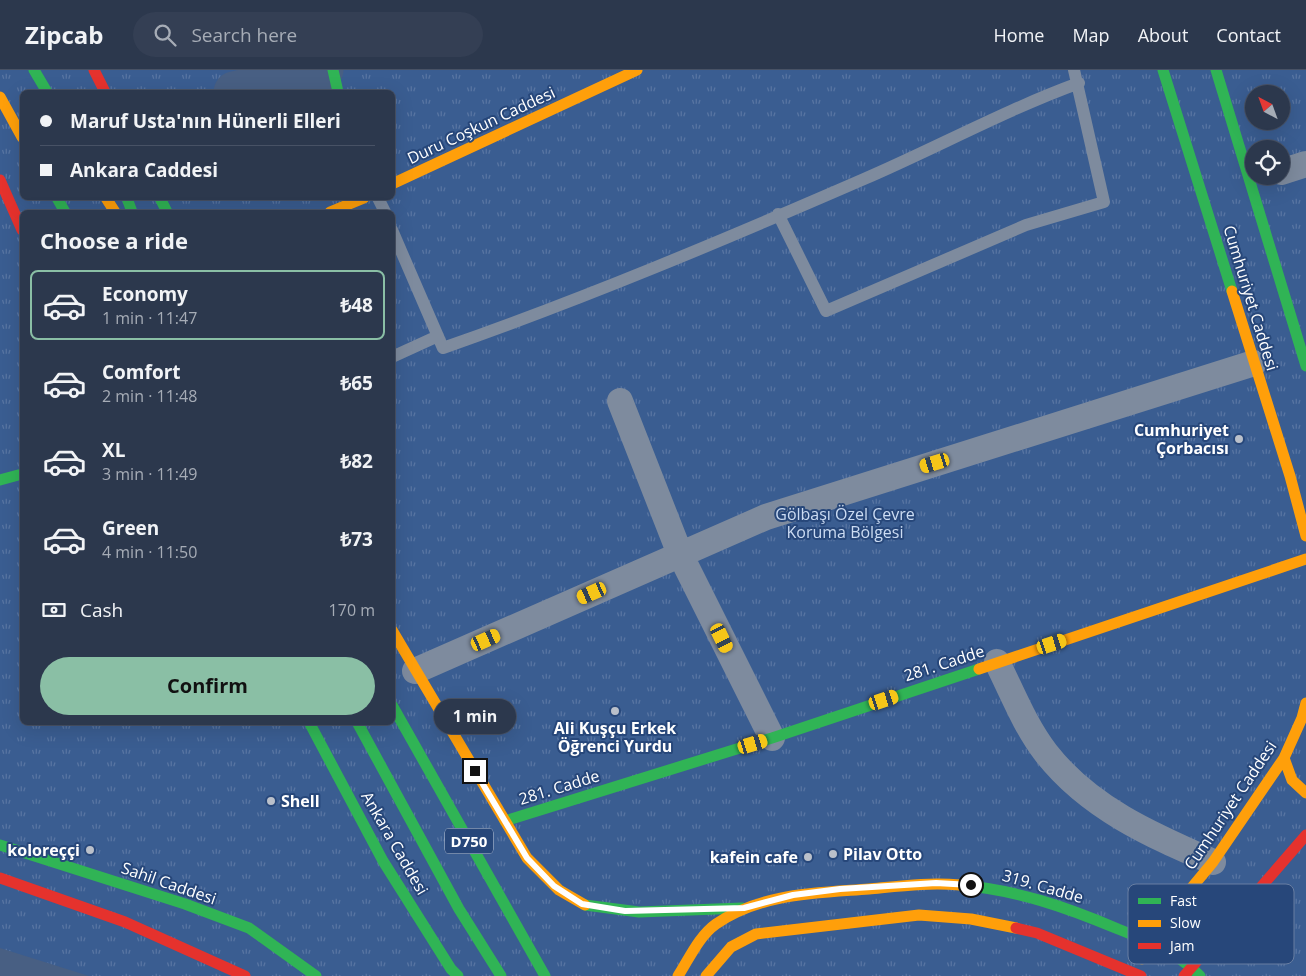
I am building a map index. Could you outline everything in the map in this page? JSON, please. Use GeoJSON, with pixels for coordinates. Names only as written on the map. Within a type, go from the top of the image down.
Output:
{"type":"FeatureCollection","features":[{"type":"Feature","properties":{"kind":"main road"},"geometry":{"type":"LineString","coordinates":[[34,70],[46,90]]}},
{"type":"Feature","properties":{"kind":"main road"},"geometry":{"type":"LineString","coordinates":[[84,70],[88,85]]}},
{"type":"Feature","properties":{"kind":"main road"},"geometry":{"type":"LineString","coordinates":[[94,70],[104,90]]}},
{"type":"Feature","properties":{"kind":"main road","name":"Duru Coşkun Caddesi"},"geometry":{"type":"LineString","coordinates":[[395,183],[637,70]]}},
{"type":"Feature","properties":{"kind":"main road","name":"Cumhuriyet Caddesi"},"geometry":{"type":"LineString","coordinates":[[1163,70],[1306,536]]}},
{"type":"Feature","properties":{"kind":"main road","name":"Cumhuriyet Caddesi"},"geometry":{"type":"LineString","coordinates":[[1216,70],[1245,144]]}},
{"type":"Feature","properties":{"kind":"main road"},"geometry":{"type":"LineString","coordinates":[[334,74],[338,90]]}},
{"type":"Feature","properties":{"kind":"main road"},"geometry":{"type":"LineString","coordinates":[[0,97],[20,133]]}},
{"type":"Feature","properties":{"kind":"main road"},"geometry":{"type":"LineString","coordinates":[[0,180],[20,225]]}},
{"type":"Feature","properties":{"kind":"main road","name":"Cumhuriyet Caddesi"},"geometry":{"type":"LineString","coordinates":[[1261,185],[1305,356]]}},
{"type":"Feature","properties":{"kind":"main road"},"geometry":{"type":"LineString","coordinates":[[335,210],[359,200]]}},
{"type":"Feature","properties":{"kind":"main road"},"geometry":{"type":"LineString","coordinates":[[0,480],[20,475]]}},
{"type":"Feature","properties":{"kind":"main road","name":"281. Cadde"},"geometry":{"type":"LineString","coordinates":[[505,821],[772,738],[1306,559]]}},
{"type":"Feature","properties":{"kind":"main road"},"geometry":{"type":"LineString","coordinates":[[395,635],[505,821]]}},
{"type":"Feature","properties":{"kind":"main road","name":"Cumhuriyet Caddesi"},"geometry":{"type":"LineString","coordinates":[[1194,884],[1213,862],[1284,758],[1304,717],[1306,703]]}},
{"type":"Feature","properties":{"kind":"main road","name":"D750"},"geometry":{"type":"LineString","coordinates":[[395,710],[545,976]]}},
{"type":"Feature","properties":{"kind":"main road","name":"Ankara Caddesi"},"geometry":{"type":"LineString","coordinates":[[311,725],[383,861],[451,969],[458,976]]}},
{"type":"Feature","properties":{"kind":"main road","name":"D750"},"geometry":{"type":"LineString","coordinates":[[359,725],[459,909],[501,976]]}},
{"type":"Feature","properties":{"kind":"main road"},"geometry":{"type":"LineString","coordinates":[[1284,758],[1292,780],[1306,793]]}},
{"type":"Feature","properties":{"kind":"main road","name":"319. Cadde"},"geometry":{"type":"LineString","coordinates":[[505,821],[527,858],[554,886],[582,904],[625,911],[744,908],[802,894],[900,884],[958,883],[1018,893],[1060,905],[1128,933]]}},
{"type":"Feature","properties":{"kind":"main road"},"geometry":{"type":"LineString","coordinates":[[1264,884],[1306,835]]}},
{"type":"Feature","properties":{"kind":"main road","name":"Sahil Caddesi"},"geometry":{"type":"LineString","coordinates":[[0,845],[185,904],[249,928],[316,976]]}},
{"type":"Feature","properties":{"kind":"main road"},"geometry":{"type":"LineString","coordinates":[[0,878],[119,918],[203,954],[245,976]]}},
{"type":"Feature","properties":{"kind":"main road","name":"319. Cadde"},"geometry":{"type":"LineString","coordinates":[[678,976],[690,955],[715,925],[744,908]]}},
{"type":"Feature","properties":{"kind":"main road"},"geometry":{"type":"LineString","coordinates":[[706,976],[720,958],[743,939],[756,934],[895,917],[943,916],[996,923],[1037,933],[1137,975]]}},
{"type":"Feature","properties":{"kind":"main road","name":"319. Cadde"},"geometry":{"type":"LineString","coordinates":[[1187,964],[1200,976]]}},
{"type":"Feature","properties":{"kind":"main road"},"geometry":{"type":"LineString","coordinates":[[1184,976],[1195,964]]}},
{"type":"Feature","properties":{"kind":"street"},"geometry":{"type":"LineString","coordinates":[[1290,169],[1306,164]]}},
{"type":"Feature","properties":{"kind":"street"},"geometry":{"type":"LineString","coordinates":[[415,671],[766,516],[1254,363]]}},
{"type":"Feature","properties":{"kind":"street"},"geometry":{"type":"LineString","coordinates":[[620,401],[680,554],[772,738]]}},
{"type":"Feature","properties":{"kind":"street"},"geometry":{"type":"LineString","coordinates":[[997,662],[1029,727],[1046,752],[1091,798],[1160,839],[1213,862]]}},
{"type":"Feature","properties":{"kind":"lane"},"geometry":{"type":"LineString","coordinates":[[778,214],[826,311],[1026,225],[1104,202],[1079,83],[1074,70]]}},
{"type":"Feature","properties":{"kind":"lane"},"geometry":{"type":"LineString","coordinates":[[395,237],[443,348],[523,320],[642,273],[778,214],[865,179],[1040,97],[1079,83]]}},
{"type":"Feature","properties":{"kind":"lane"},"geometry":{"type":"LineString","coordinates":[[395,356],[438,336]]}},
{"type":"Feature","properties":{"kind":"green space","name":"Gölbaşı Özel Çevre Koruma Bölgesi"},"geometry":{"type":"Polygon","coordinates":[[[0,70],[1306,70],[1306,976],[0,976],[0,70]]]}},
{"type":"Feature","properties":{"kind":"shaded area"},"geometry":{"type":"Polygon","coordinates":[[[0,948],[89,976],[0,976],[0,948]]]}},
{"type":"Feature","properties":{"kind":"waterway"},"geometry":{"type":"LineString","coordinates":[[242,90],[323,70]]}},
{"type":"Feature","properties":{"kind":"traffic: fast"},"geometry":{"type":"LineString","coordinates":[[34,70],[46,90]]}},
{"type":"Feature","properties":{"kind":"traffic: fast"},"geometry":{"type":"LineString","coordinates":[[333,70],[338,90]]}},
{"type":"Feature","properties":{"kind":"traffic: fast"},"geometry":{"type":"LineString","coordinates":[[1163,70],[1232,291]]}},
{"type":"Feature","properties":{"kind":"traffic: fast"},"geometry":{"type":"LineString","coordinates":[[1216,70],[1306,366]]}},
{"type":"Feature","properties":{"kind":"traffic: fast"},"geometry":{"type":"LineString","coordinates":[[58,200],[64,210]]}},
{"type":"Feature","properties":{"kind":"traffic: fast"},"geometry":{"type":"LineString","coordinates":[[128,200],[131,210]]}},
{"type":"Feature","properties":{"kind":"traffic: fast"},"geometry":{"type":"LineString","coordinates":[[161,200],[166,210]]}},
{"type":"Feature","properties":{"kind":"traffic: fast"},"geometry":{"type":"LineString","coordinates":[[0,480],[20,475]]}},
{"type":"Feature","properties":{"kind":"traffic: fast"},"geometry":{"type":"LineString","coordinates":[[505,821],[772,738],[979,669]]}},
{"type":"Feature","properties":{"kind":"traffic: fast"},"geometry":{"type":"LineString","coordinates":[[395,710],[545,976]]}},
{"type":"Feature","properties":{"kind":"traffic: fast"},"geometry":{"type":"LineString","coordinates":[[311,725],[383,861],[451,969],[458,976]]}},
{"type":"Feature","properties":{"kind":"traffic: fast"},"geometry":{"type":"LineString","coordinates":[[359,725],[459,909],[501,976]]}},
{"type":"Feature","properties":{"kind":"traffic: fast"},"geometry":{"type":"LineString","coordinates":[[0,845],[185,904],[249,928],[316,976]]}},
{"type":"Feature","properties":{"kind":"traffic: fast"},"geometry":{"type":"LineString","coordinates":[[960,885],[1021,895],[1079,914],[1128,933]]}},
{"type":"Feature","properties":{"kind":"traffic: fast"},"geometry":{"type":"LineString","coordinates":[[585,905],[639,912],[742,908]]}},
{"type":"Feature","properties":{"kind":"traffic: fast"},"geometry":{"type":"LineString","coordinates":[[1187,964],[1200,976]]}},
{"type":"Feature","properties":{"kind":"traffic: slow"},"geometry":{"type":"LineString","coordinates":[[395,183],[637,70]]}},
{"type":"Feature","properties":{"kind":"traffic: slow"},"geometry":{"type":"LineString","coordinates":[[0,97],[20,133]]}},
{"type":"Feature","properties":{"kind":"traffic: slow"},"geometry":{"type":"LineString","coordinates":[[107,200],[114,210]]}},
{"type":"Feature","properties":{"kind":"traffic: slow"},"geometry":{"type":"LineString","coordinates":[[335,210],[359,200]]}},
{"type":"Feature","properties":{"kind":"traffic: slow"},"geometry":{"type":"LineString","coordinates":[[1232,291],[1290,476],[1306,536]]}},
{"type":"Feature","properties":{"kind":"traffic: slow"},"geometry":{"type":"LineString","coordinates":[[979,669],[1306,559]]}},
{"type":"Feature","properties":{"kind":"traffic: slow"},"geometry":{"type":"LineString","coordinates":[[395,635],[527,858],[559,890],[585,905]]}},
{"type":"Feature","properties":{"kind":"traffic: slow"},"geometry":{"type":"LineString","coordinates":[[1195,884],[1213,862],[1284,758],[1302,718],[1306,703]]}},
{"type":"Feature","properties":{"kind":"traffic: slow"},"geometry":{"type":"LineString","coordinates":[[1284,758],[1292,780],[1306,793]]}},
{"type":"Feature","properties":{"kind":"traffic: slow"},"geometry":{"type":"LineString","coordinates":[[678,976],[699,941],[716,924],[733,914],[770,900],[790,896],[915,885],[960,885]]}},
{"type":"Feature","properties":{"kind":"traffic: slow"},"geometry":{"type":"LineString","coordinates":[[706,976],[731,947],[756,934],[919,915],[971,919],[1016,928]]}},
{"type":"Feature","properties":{"kind":"traffic: jam"},"geometry":{"type":"LineString","coordinates":[[94,70],[104,90]]}},
{"type":"Feature","properties":{"kind":"traffic: jam"},"geometry":{"type":"LineString","coordinates":[[0,180],[20,225]]}},
{"type":"Feature","properties":{"kind":"traffic: jam"},"geometry":{"type":"LineString","coordinates":[[1264,884],[1306,835]]}},
{"type":"Feature","properties":{"kind":"traffic: jam"},"geometry":{"type":"LineString","coordinates":[[0,878],[125,922],[245,976]]}},
{"type":"Feature","properties":{"kind":"traffic: jam"},"geometry":{"type":"LineString","coordinates":[[1016,928],[1037,933],[1141,976]]}},
{"type":"Feature","properties":{"kind":"traffic: jam"},"geometry":{"type":"LineString","coordinates":[[1184,976],[1194,964]]}},
{"type":"Feature","properties":{"kind":"place","name":"Cumhuriyet Çorbacısı"},"geometry":{"type":"Point","coordinates":[1239,439]}},
{"type":"Feature","properties":{"kind":"place","name":"Ali Kuşçu Erkek Öğrenci Yurdu"},"geometry":{"type":"Point","coordinates":[615,711]}},
{"type":"Feature","properties":{"kind":"place","name":"Shell"},"geometry":{"type":"Point","coordinates":[271,801]}},
{"type":"Feature","properties":{"kind":"place","name":"koloreççi"},"geometry":{"type":"Point","coordinates":[90,850]}},
{"type":"Feature","properties":{"kind":"place","name":"Pilav Otto"},"geometry":{"type":"Point","coordinates":[833,854]}},
{"type":"Feature","properties":{"kind":"place","name":"kafein cafe"},"geometry":{"type":"Point","coordinates":[808,857]}},
{"type":"Feature","properties":{"kind":"route"},"geometry":{"type":"LineString","coordinates":[[475,771],[527,858],[554,886],[582,904],[625,911],[744,908],[793,895],[840,889],[900,884],[958,883],[971,885]]}}]}
